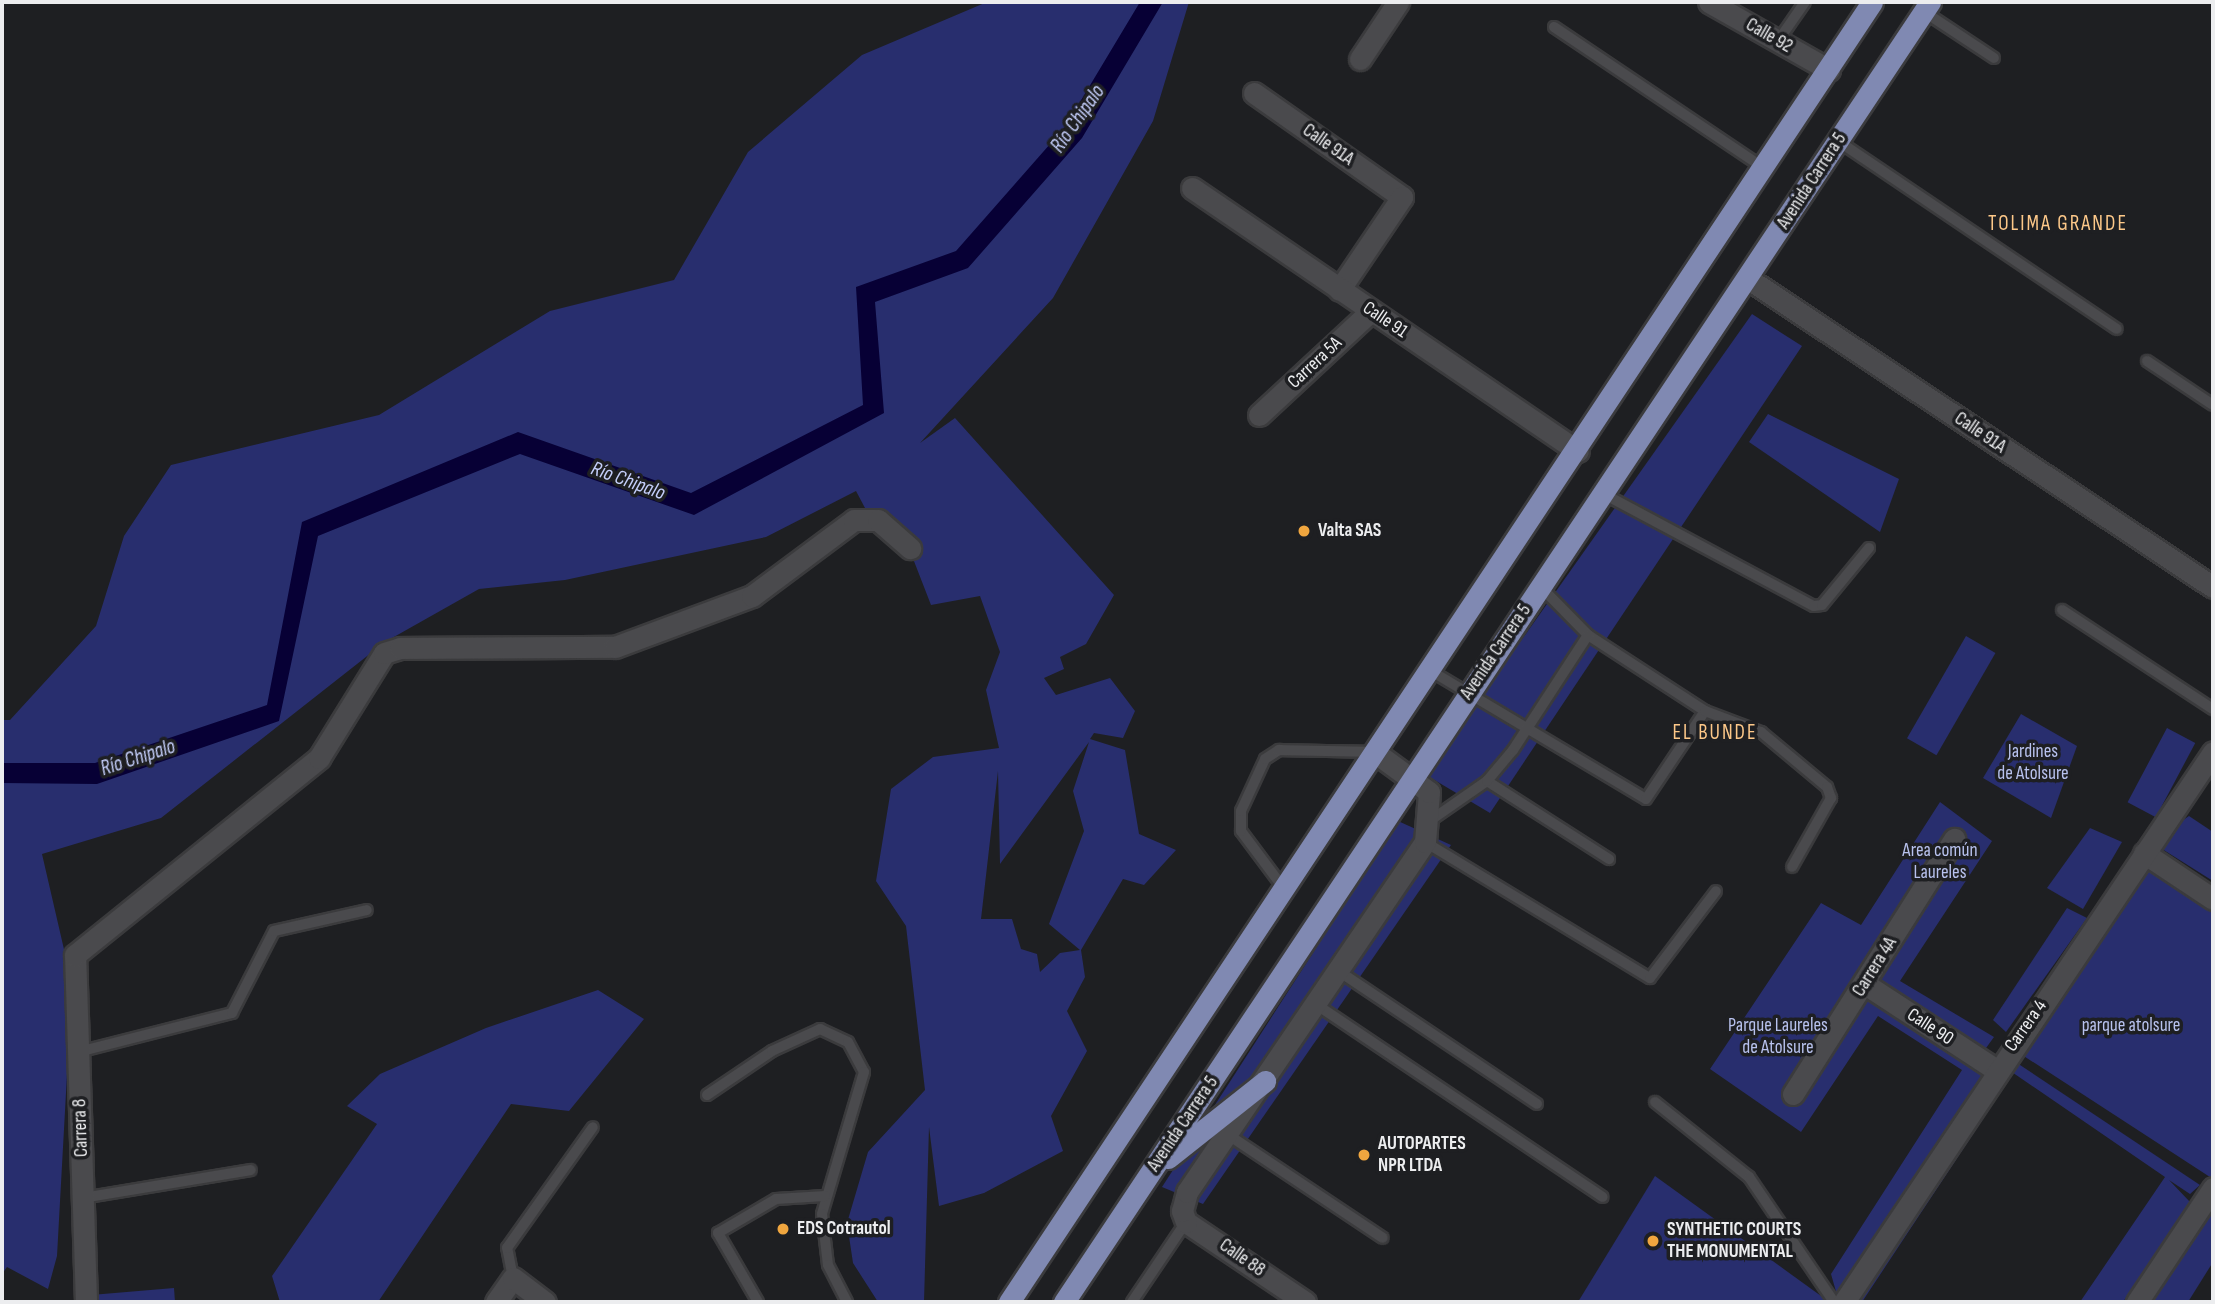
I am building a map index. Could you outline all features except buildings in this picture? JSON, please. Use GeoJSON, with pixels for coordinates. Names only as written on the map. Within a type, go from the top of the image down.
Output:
{"type":"FeatureCollection","features":[{"type":"Feature","properties":{"kind":"main road"},"geometry":{"type":"LineString","coordinates":[[1009,1302],[1578,451],[1872,2]]}},
{"type":"Feature","properties":{"kind":"main road","name":"Avenida Carrera 5"},"geometry":{"type":"LineString","coordinates":[[1063,1302],[1926,6]]}},
{"type":"Feature","properties":{"kind":"main road"},"geometry":{"type":"LineString","coordinates":[[1152,1171],[1265,1081]]}},
{"type":"Feature","properties":{"kind":"street"},"geometry":{"type":"LineString","coordinates":[[1360,60],[1398,2]]}},
{"type":"Feature","properties":{"kind":"street","name":"Calle 92"},"geometry":{"type":"LineString","coordinates":[[1709,2],[1829,70]]}},
{"type":"Feature","properties":{"kind":"street","name":"Calle 91A"},"geometry":{"type":"LineString","coordinates":[[1254,93],[1402,197],[1339,290]]}},
{"type":"Feature","properties":{"kind":"street","name":"Calle 91"},"geometry":{"type":"LineString","coordinates":[[1192,188],[1578,451]]}},
{"type":"Feature","properties":{"kind":"street","name":"Calle 91A"},"geometry":{"type":"LineString","coordinates":[[1747,278],[2213,587]]}},
{"type":"Feature","properties":{"kind":"street","name":"Carrera 5A"},"geometry":{"type":"LineString","coordinates":[[1259,415],[1371,311]]}},
{"type":"Feature","properties":{"kind":"street","name":"Carrera 8"},"geometry":{"type":"LineString","coordinates":[[86,1302],[75,955],[319,758],[384,653],[400,648],[615,647],[752,596],[854,520],[878,520],[910,548]]}},
{"type":"Feature","properties":{"kind":"street"},"geometry":{"type":"LineString","coordinates":[[1184,1217],[1187,1192],[1340,972],[1425,842],[1432,820],[1429,792],[1414,776],[1377,752]]}},
{"type":"Feature","properties":{"kind":"street","name":"Carrera 4"},"geometry":{"type":"LineString","coordinates":[[1844,1302],[1995,1069],[2213,752]]}},
{"type":"Feature","properties":{"kind":"street","name":"Carrera 4A"},"geometry":{"type":"LineString","coordinates":[[1793,1094],[1954,839]]}},
{"type":"Feature","properties":{"kind":"street"},"geometry":{"type":"LineString","coordinates":[[2144,853],[2213,899]]}},
{"type":"Feature","properties":{"kind":"street","name":"Calle 90"},"geometry":{"type":"LineString","coordinates":[[1864,984],[1995,1069]]}},
{"type":"Feature","properties":{"kind":"street"},"geometry":{"type":"LineString","coordinates":[[2137,1302],[2213,1188]]}},
{"type":"Feature","properties":{"kind":"street","name":"Calle 88"},"geometry":{"type":"LineString","coordinates":[[1184,1217],[1305,1302]]}},
{"type":"Feature","properties":{"kind":"street"},"geometry":{"type":"LineString","coordinates":[[496,1302],[513,1279],[545,1302]]}},
{"type":"Feature","properties":{"kind":"lane"},"geometry":{"type":"LineString","coordinates":[[1778,41],[1805,2]]}},
{"type":"Feature","properties":{"kind":"lane"},"geometry":{"type":"LineString","coordinates":[[1926,6],[1994,58]]}},
{"type":"Feature","properties":{"kind":"lane"},"geometry":{"type":"LineString","coordinates":[[1554,27],[1764,169]]}},
{"type":"Feature","properties":{"kind":"lane"},"geometry":{"type":"LineString","coordinates":[[1838,141],[2118,329]]}},
{"type":"Feature","properties":{"kind":"lane"},"geometry":{"type":"LineString","coordinates":[[2147,361],[2213,405]]}},
{"type":"Feature","properties":{"kind":"lane"},"geometry":{"type":"LineString","coordinates":[[1602,494],[1814,606],[1822,605],[1869,548]]}},
{"type":"Feature","properties":{"kind":"lane"},"geometry":{"type":"LineString","coordinates":[[1540,586],[1588,635],[1705,711],[1761,732],[1827,787],[1831,798],[1792,867]]}},
{"type":"Feature","properties":{"kind":"lane"},"geometry":{"type":"LineString","coordinates":[[2062,610],[2213,709]]}},
{"type":"Feature","properties":{"kind":"lane"},"geometry":{"type":"LineString","coordinates":[[1432,820],[1487,781],[1588,635]]}},
{"type":"Feature","properties":{"kind":"lane"},"geometry":{"type":"LineString","coordinates":[[1431,671],[1646,799],[1705,711]]}},
{"type":"Feature","properties":{"kind":"lane"},"geometry":{"type":"LineString","coordinates":[[1285,890],[1241,831],[1241,811],[1265,759],[1279,750],[1377,752]]}},
{"type":"Feature","properties":{"kind":"lane"},"geometry":{"type":"LineString","coordinates":[[1487,781],[1609,859]]}},
{"type":"Feature","properties":{"kind":"lane"},"geometry":{"type":"LineString","coordinates":[[1425,842],[1650,978],[1716,891]]}},
{"type":"Feature","properties":{"kind":"lane"},"geometry":{"type":"LineString","coordinates":[[78,1052],[232,1013],[274,931],[367,910]]}},
{"type":"Feature","properties":{"kind":"lane"},"geometry":{"type":"LineString","coordinates":[[1340,972],[1537,1104]]}},
{"type":"Feature","properties":{"kind":"lane"},"geometry":{"type":"LineString","coordinates":[[1317,1004],[1603,1198]]}},
{"type":"Feature","properties":{"kind":"lane"},"geometry":{"type":"LineString","coordinates":[[707,1095],[772,1051],[820,1029],[848,1042],[864,1072],[825,1196],[824,1248],[847,1302]]}},
{"type":"Feature","properties":{"kind":"lane"},"geometry":{"type":"LineString","coordinates":[[1655,1102],[1749,1177],[1834,1302]]}},
{"type":"Feature","properties":{"kind":"lane"},"geometry":{"type":"LineString","coordinates":[[513,1279],[507,1248],[593,1127]]}},
{"type":"Feature","properties":{"kind":"lane"},"geometry":{"type":"LineString","coordinates":[[1227,1134],[1382,1238]]}},
{"type":"Feature","properties":{"kind":"lane"},"geometry":{"type":"LineString","coordinates":[[82,1198],[251,1170]]}},
{"type":"Feature","properties":{"kind":"lane"},"geometry":{"type":"LineString","coordinates":[[758,1302],[718,1233],[776,1199],[825,1196]]}},
{"type":"Feature","properties":{"kind":"lane"},"geometry":{"type":"LineString","coordinates":[[1132,1302],[1184,1217]]}},
{"type":"Feature","properties":{"kind":"green space"},"geometry":{"type":"Polygon","coordinates":[[[987,2],[1189,2],[1153,121],[1053,298],[920,443],[955,418],[1114,595],[1086,644],[1060,657],[1064,669],[1044,678],[1056,695],[1110,678],[1135,711],[1123,738],[1094,733],[1090,739],[1125,750],[1139,834],[1176,850],[1144,885],[1123,879],[1081,950],[1085,977],[1067,1011],[1087,1051],[1051,1116],[1063,1151],[984,1193],[939,1206],[929,1127],[924,1302],[878,1302],[853,1263],[847,1223],[868,1152],[925,1090],[906,926],[876,881],[891,789],[933,757],[999,748],[986,690],[1000,652],[980,596],[931,605],[912,556],[920,544],[874,525],[856,491],[766,537],[565,580],[479,589],[385,642],[161,818],[42,854],[72,984],[57,1256],[48,1289],[7,1267],[2,1274],[2,720],[10,720],[96,626],[124,536],[171,465],[379,415],[550,311],[674,280],[748,152],[862,55],[987,2]],[[1089,742],[1000,864],[998,771],[981,919],[1012,919],[1021,949],[1037,954],[1040,972],[1060,953],[1080,950],[1049,924],[1084,831],[1073,791],[1089,742]]]}},
{"type":"Feature","properties":{"kind":"green space"},"geometry":{"type":"Polygon","coordinates":[[[1752,314],[1802,346],[1490,813],[1426,775],[1752,314]]]}},
{"type":"Feature","properties":{"kind":"green space"},"geometry":{"type":"Polygon","coordinates":[[[1768,414],[1899,479],[1880,532],[1749,442],[1768,414]]]}},
{"type":"Feature","properties":{"kind":"green space"},"geometry":{"type":"Polygon","coordinates":[[[1966,636],[1995,653],[1936,755],[1907,738],[1966,636]]]}},
{"type":"Feature","properties":{"kind":"green space","name":"Jardines de Atolsure"},"geometry":{"type":"Polygon","coordinates":[[[2021,714],[2077,746],[2051,818],[1983,778],[2021,714]]]}},
{"type":"Feature","properties":{"kind":"green space"},"geometry":{"type":"Polygon","coordinates":[[[2167,728],[2195,743],[2156,817],[2128,802],[2167,728]]]}},
{"type":"Feature","properties":{"kind":"green space"},"geometry":{"type":"Polygon","coordinates":[[[1940,802],[1992,841],[1900,981],[1994,1037],[1973,1066],[2006,1084],[1862,1302],[1839,1302],[1831,1274],[1962,1070],[1878,1016],[1801,1132],[1710,1069],[1821,903],[1861,925],[1940,802]]]}},
{"type":"Feature","properties":{"kind":"green space"},"geometry":{"type":"Polygon","coordinates":[[[2189,816],[2213,832],[2213,881],[2151,842],[2189,816]]]}},
{"type":"Feature","properties":{"kind":"green space"},"geometry":{"type":"Polygon","coordinates":[[[1398,821],[1451,845],[1203,1204],[1162,1187],[1398,821]]]}},
{"type":"Feature","properties":{"kind":"green space"},"geometry":{"type":"Polygon","coordinates":[[[2090,828],[2122,842],[2083,909],[2047,888],[2090,828]]]}},
{"type":"Feature","properties":{"kind":"green space","name":"parque atolsure"},"geometry":{"type":"Polygon","coordinates":[[[2145,857],[2213,902],[2213,1179],[2013,1049],[2145,857]]]}},
{"type":"Feature","properties":{"kind":"green space"},"geometry":{"type":"Polygon","coordinates":[[[2067,908],[2087,918],[2006,1032],[1993,1020],[2067,908]]]}},
{"type":"Feature","properties":{"kind":"green space"},"geometry":{"type":"Polygon","coordinates":[[[598,990],[644,1019],[569,1111],[511,1104],[378,1302],[280,1302],[272,1276],[377,1124],[347,1106],[380,1074],[486,1028],[598,990]]]}},
{"type":"Feature","properties":{"kind":"green space"},"geometry":{"type":"Polygon","coordinates":[[[2014,1061],[2200,1185],[2190,1194],[2169,1180],[2190,1202],[2123,1302],[2080,1302],[2165,1177],[2006,1068],[2014,1061]]]}},
{"type":"Feature","properties":{"kind":"green space"},"geometry":{"type":"Polygon","coordinates":[[[1655,1176],[1828,1301],[1578,1302],[1655,1176]]]}},
{"type":"Feature","properties":{"kind":"green space"},"geometry":{"type":"Polygon","coordinates":[[[2213,1206],[2213,1262],[2188,1302],[2149,1302],[2213,1206]]]}},
{"type":"Feature","properties":{"kind":"green space"},"geometry":{"type":"Polygon","coordinates":[[[174,1288],[175,1302],[91,1302],[91,1295],[174,1288]]]}},
{"type":"Feature","properties":{"kind":"water","name":"Río Chipalo"},"geometry":{"type":"Polygon","coordinates":[[[1140,2],[1163,2],[1082,138],[968,268],[875,302],[884,413],[694,515],[520,454],[318,536],[279,721],[97,784],[2,783],[2,763],[95,763],[267,705],[302,522],[518,432],[691,493],[863,405],[856,287],[956,251],[1065,127],[1140,2]]]}},
{"type":"Feature","properties":{"kind":"place","name":"Valta SAS"},"geometry":{"type":"Point","coordinates":[1304,531]}},
{"type":"Feature","properties":{"kind":"place","name":"AUTOPARTES NPR LTDA"},"geometry":{"type":"Point","coordinates":[1364,1155]}},
{"type":"Feature","properties":{"kind":"place","name":"EDS Cotrautol"},"geometry":{"type":"Point","coordinates":[783,1229]}},
{"type":"Feature","properties":{"kind":"place","name":"SYNTHETIC COURTS THE MONUMENTAL"},"geometry":{"type":"Point","coordinates":[1653,1241]}},
{"type":"Feature","properties":{"kind":"district","name":"TOLIMA GRANDE"},"geometry":{"type":"Point","coordinates":[2058,224]}},
{"type":"Feature","properties":{"kind":"district","name":"EL BUNDE"},"geometry":{"type":"Point","coordinates":[1715,733]}},
{"type":"Feature","properties":{"kind":"park label","name":"Area común Laureles"},"geometry":{"type":"Point","coordinates":[1940,862]}},
{"type":"Feature","properties":{"kind":"park label","name":"Parque Laureles de Atolsure"},"geometry":{"type":"Point","coordinates":[1778,1037]}}]}
